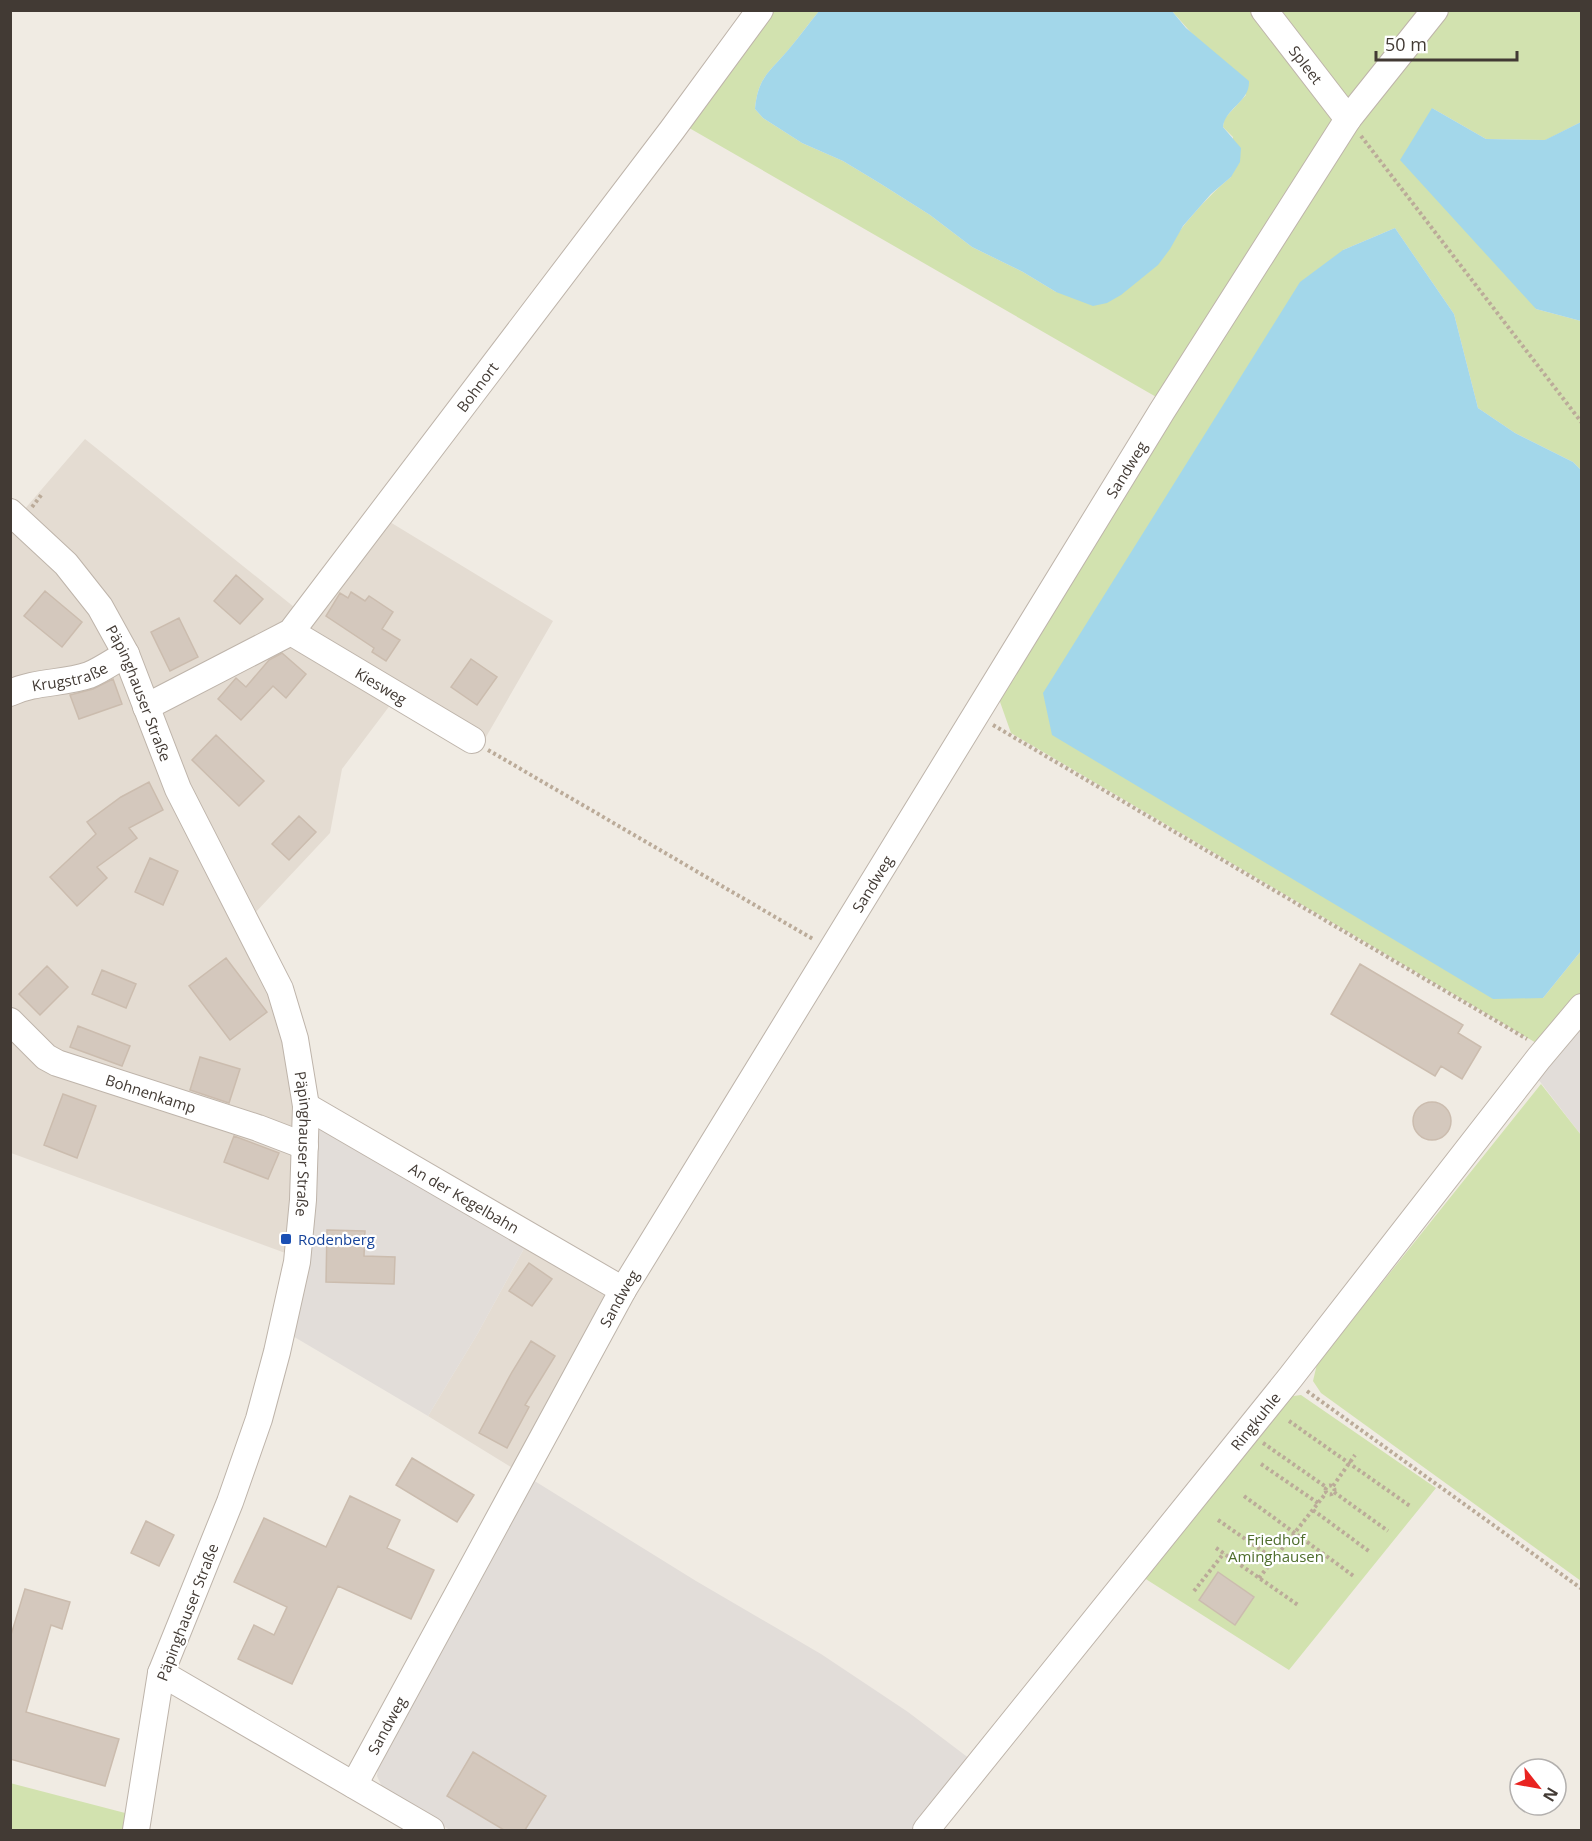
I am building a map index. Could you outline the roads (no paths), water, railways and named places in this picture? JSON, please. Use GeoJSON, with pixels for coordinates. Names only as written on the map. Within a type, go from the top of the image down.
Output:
{"type":"FeatureCollection","features":[{"type":"Feature","properties":{"kind":"street","name":"Bohnort"},"geometry":{"type":"LineString","coordinates":[[146,707],[291,632],[672,130],[760,10]]}},
{"type":"Feature","properties":{"kind":"street","name":"Spleet"},"geometry":{"type":"LineString","coordinates":[[1264,10],[1348,119]]}},
{"type":"Feature","properties":{"kind":"street","name":"Sandweg"},"geometry":{"type":"LineString","coordinates":[[354,1785],[623,1290],[833,951],[1162,411],[1348,119],[1435,10]]}},
{"type":"Feature","properties":{"kind":"street","name":"Päpinghauser Straße"},"geometry":{"type":"LineString","coordinates":[[10,512],[66,564],[100,607],[126,654],[178,789],[280,989],[295,1039],[306,1106],[303,1200],[297,1262],[277,1352],[259,1419],[230,1502],[161,1673],[136,1830]]}},
{"type":"Feature","properties":{"kind":"street","name":"Kiesweg"},"geometry":{"type":"LineString","coordinates":[[291,632],[472,740]]}},
{"type":"Feature","properties":{"kind":"street","name":"Krugstraße"},"geometry":{"type":"LineString","coordinates":[[10,693],[42,683],[89,674],[126,654]]}},
{"type":"Feature","properties":{"kind":"street","name":"Ringkuhle"},"geometry":{"type":"LineString","coordinates":[[926,1830],[1290,1378],[1581,1007]]}},
{"type":"Feature","properties":{"kind":"street","name":"Bohnenkamp"},"geometry":{"type":"LineString","coordinates":[[10,1021],[46,1057],[57,1063],[258,1128],[304,1146]]}},
{"type":"Feature","properties":{"kind":"street","name":"An der Kegelbahn"},"geometry":{"type":"LineString","coordinates":[[306,1106],[623,1290]]}},
{"type":"Feature","properties":{"kind":"street"},"geometry":{"type":"LineString","coordinates":[[161,1673],[431,1830]]}},
{"type":"Feature","properties":{"kind":"water"},"geometry":{"type":"Polygon","coordinates":[[[819,11],[1172,11],[1186,28],[1249,81],[1246,94],[1228,115],[1223,127],[1241,148],[1240,162],[1231,177],[1211,194],[1183,226],[1158,265],[1121,295],[1107,303],[1093,306],[1056,292],[1023,272],[972,247],[930,215],[881,184],[843,161],[802,143],[763,118],[755,109],[762,82],[819,11]]]}},
{"type":"Feature","properties":{"kind":"water"},"geometry":{"type":"Polygon","coordinates":[[[1432,108],[1486,139],[1545,140],[1581,122],[1581,321],[1536,309],[1400,160],[1432,108]]]}},
{"type":"Feature","properties":{"kind":"water"},"geometry":{"type":"Polygon","coordinates":[[[1395,228],[1454,314],[1478,408],[1515,433],[1573,462],[1581,470],[1581,951],[1543,998],[1493,999],[1052,735],[1043,693],[1300,282],[1343,250],[1395,228]]]}},
{"type":"Feature","properties":{"kind":"place","name":"Rodenberg"},"geometry":{"type":"Point","coordinates":[286,1239]}},
{"type":"Feature","properties":{"kind":"park label","name":"Friedhof Aminghausen"},"geometry":{"type":"Point","coordinates":[1276,1548]}}]}
